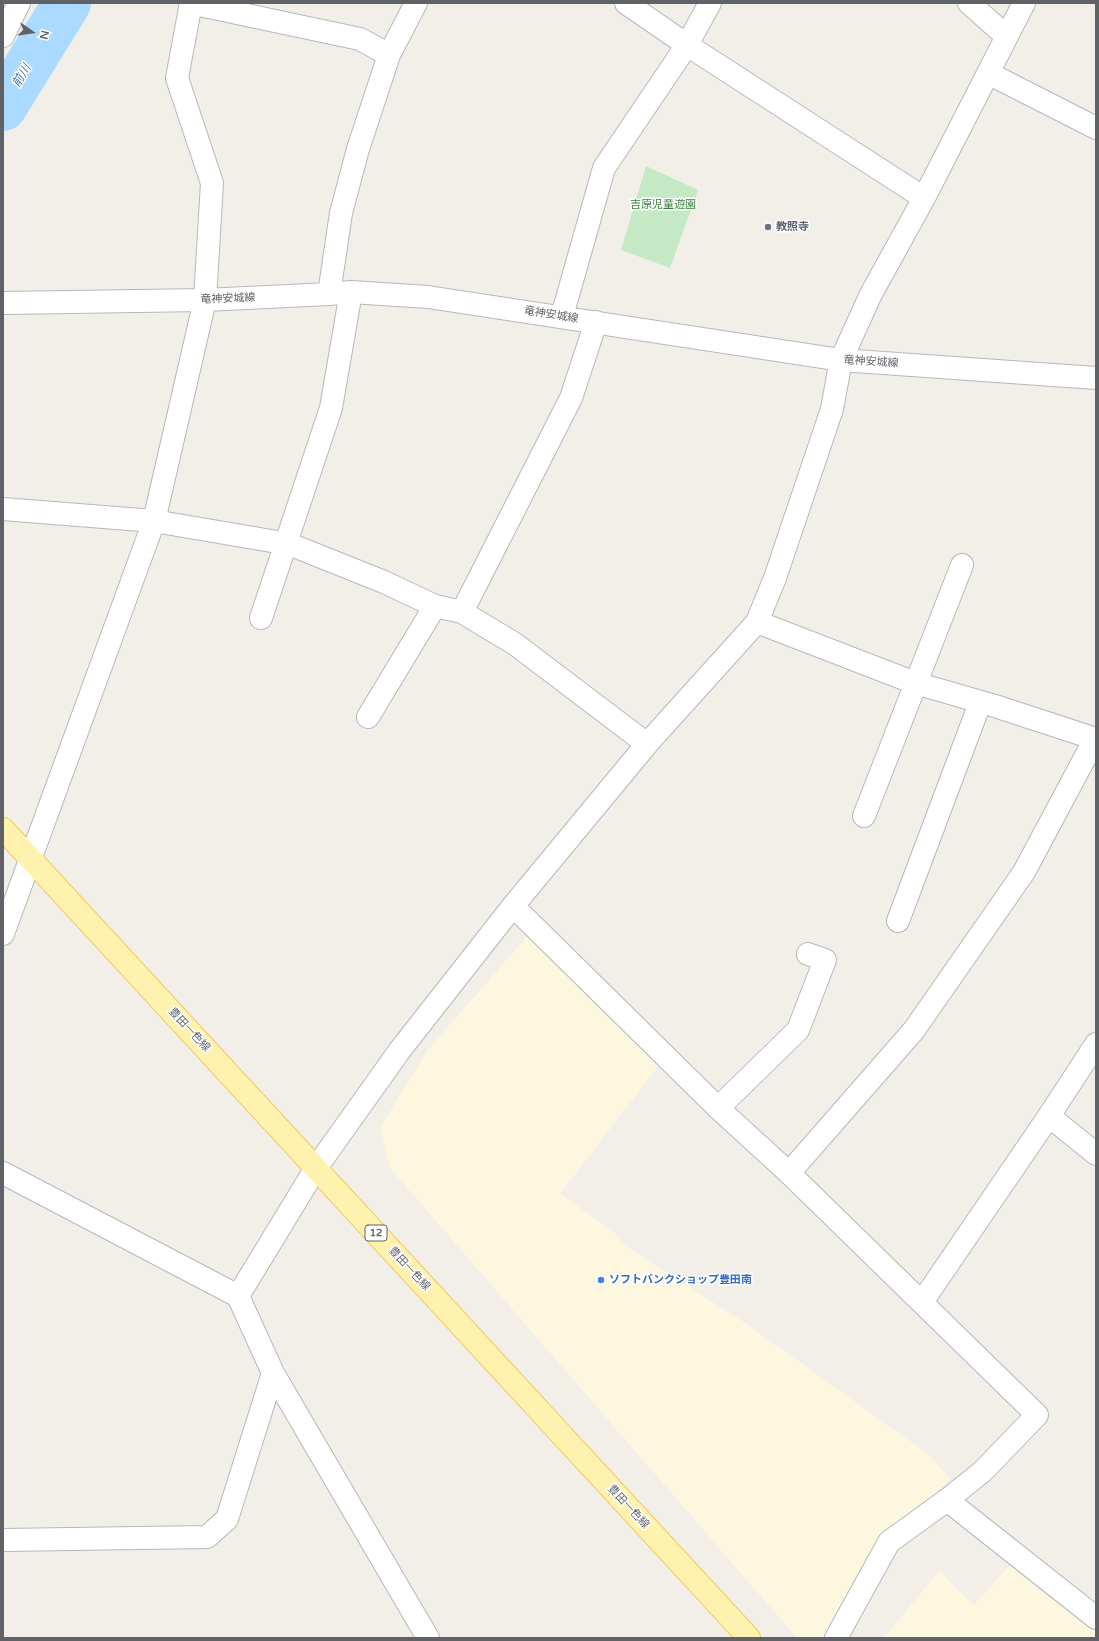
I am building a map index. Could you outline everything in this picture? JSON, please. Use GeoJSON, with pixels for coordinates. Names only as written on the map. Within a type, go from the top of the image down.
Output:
{"type":"FeatureCollection","features":[{"type":"Feature","properties":{"kind":"main road","name":"豊田一色線"},"geometry":{"type":"LineString","coordinates":[[3,829],[749,1638]]}},
{"type":"Feature","properties":{"kind":"street"},"geometry":{"type":"LineString","coordinates":[[3,36],[19,3]]}},
{"type":"Feature","properties":{"kind":"street"},"geometry":{"type":"LineString","coordinates":[[3,934],[154,520],[205,300],[212,183],[177,78],[191,3],[251,9],[360,39],[389,55]]}},
{"type":"Feature","properties":{"kind":"street"},"geometry":{"type":"LineString","coordinates":[[329,294],[341,212],[358,149],[389,55],[416,3]]}},
{"type":"Feature","properties":{"kind":"street"},"geometry":{"type":"LineString","coordinates":[[626,3],[686,45],[924,198]]}},
{"type":"Feature","properties":{"kind":"street"},"geometry":{"type":"LineString","coordinates":[[562,316],[604,168],[686,45],[710,3]]}},
{"type":"Feature","properties":{"kind":"street"},"geometry":{"type":"LineString","coordinates":[[969,3],[1006,36]]}},
{"type":"Feature","properties":{"kind":"street"},"geometry":{"type":"LineString","coordinates":[[238,1296],[316,1168],[400,1050],[512,906],[647,744],[757,622],[775,578],[832,409],[841,360],[871,294],[924,198],[1024,3]]}},
{"type":"Feature","properties":{"kind":"street"},"geometry":{"type":"LineString","coordinates":[[988,73],[1096,128]]}},
{"type":"Feature","properties":{"kind":"street"},"geometry":{"type":"LineString","coordinates":[[261,618],[331,408],[351,292]]}},
{"type":"Feature","properties":{"kind":"street","name":"竜神安城線"},"geometry":{"type":"LineString","coordinates":[[3,304],[205,300],[351,292],[428,297],[562,316],[841,360],[1096,378]]}},
{"type":"Feature","properties":{"kind":"street"},"geometry":{"type":"LineString","coordinates":[[462,612],[571,398],[596,322]]}},
{"type":"Feature","properties":{"kind":"street"},"geometry":{"type":"LineString","coordinates":[[3,508],[154,520],[285,543],[384,582],[434,606],[462,612],[515,644],[647,744]]}},
{"type":"Feature","properties":{"kind":"street"},"geometry":{"type":"LineString","coordinates":[[864,816],[962,565]]}},
{"type":"Feature","properties":{"kind":"street"},"geometry":{"type":"LineString","coordinates":[[368,717],[384,693],[434,606]]}},
{"type":"Feature","properties":{"kind":"street"},"geometry":{"type":"LineString","coordinates":[[757,622],[915,683],[1096,739],[1024,872],[914,1030],[789,1173]]}},
{"type":"Feature","properties":{"kind":"street"},"geometry":{"type":"LineString","coordinates":[[898,922],[980,702]]}},
{"type":"Feature","properties":{"kind":"street"},"geometry":{"type":"LineString","coordinates":[[512,906],[718,1108],[789,1173],[1037,1415],[982,1471],[947,1500],[888,1542],[836,1638]]}},
{"type":"Feature","properties":{"kind":"street"},"geometry":{"type":"LineString","coordinates":[[718,1108],[798,1030],[825,960],[808,954]]}},
{"type":"Feature","properties":{"kind":"street"},"geometry":{"type":"LineString","coordinates":[[922,1302],[1049,1116],[1096,1044]]}},
{"type":"Feature","properties":{"kind":"street"},"geometry":{"type":"LineString","coordinates":[[1049,1116],[1096,1154]]}},
{"type":"Feature","properties":{"kind":"street"},"geometry":{"type":"LineString","coordinates":[[3,1173],[238,1296],[273,1373],[428,1638]]}},
{"type":"Feature","properties":{"kind":"street"},"geometry":{"type":"LineString","coordinates":[[3,1540],[207,1537],[227,1519],[273,1373]]}},
{"type":"Feature","properties":{"kind":"street"},"geometry":{"type":"LineString","coordinates":[[947,1500],[1096,1618]]}},
{"type":"Feature","properties":{"kind":"shaded area"},"geometry":{"type":"Polygon","coordinates":[[[538,924],[666,1056],[560,1194],[613,1231],[627,1247],[745,1323],[928,1454],[950,1479],[889,1542],[844,1638],[797,1638],[390,1168],[380,1128],[427,1051],[538,924]]]}},
{"type":"Feature","properties":{"kind":"shaded area"},"geometry":{"type":"Polygon","coordinates":[[[1015,1560],[1096,1627],[1096,1638],[884,1638],[939,1571],[974,1605],[1015,1560]]]}},
{"type":"Feature","properties":{"kind":"green space","name":"吉原児童遊園"},"geometry":{"type":"Polygon","coordinates":[[[646,166],[698,190],[670,268],[621,250],[646,166]]]}},
{"type":"Feature","properties":{"kind":"waterway","name":"前川"},"geometry":{"type":"LineString","coordinates":[[3,107],[67,3]]}},
{"type":"Feature","properties":{"kind":"place","name":"教照寺"},"geometry":{"type":"Point","coordinates":[768,227]}},
{"type":"Feature","properties":{"kind":"place","name":"ソフトバンクショップ豊田南"},"geometry":{"type":"Point","coordinates":[601,1280]}}]}
